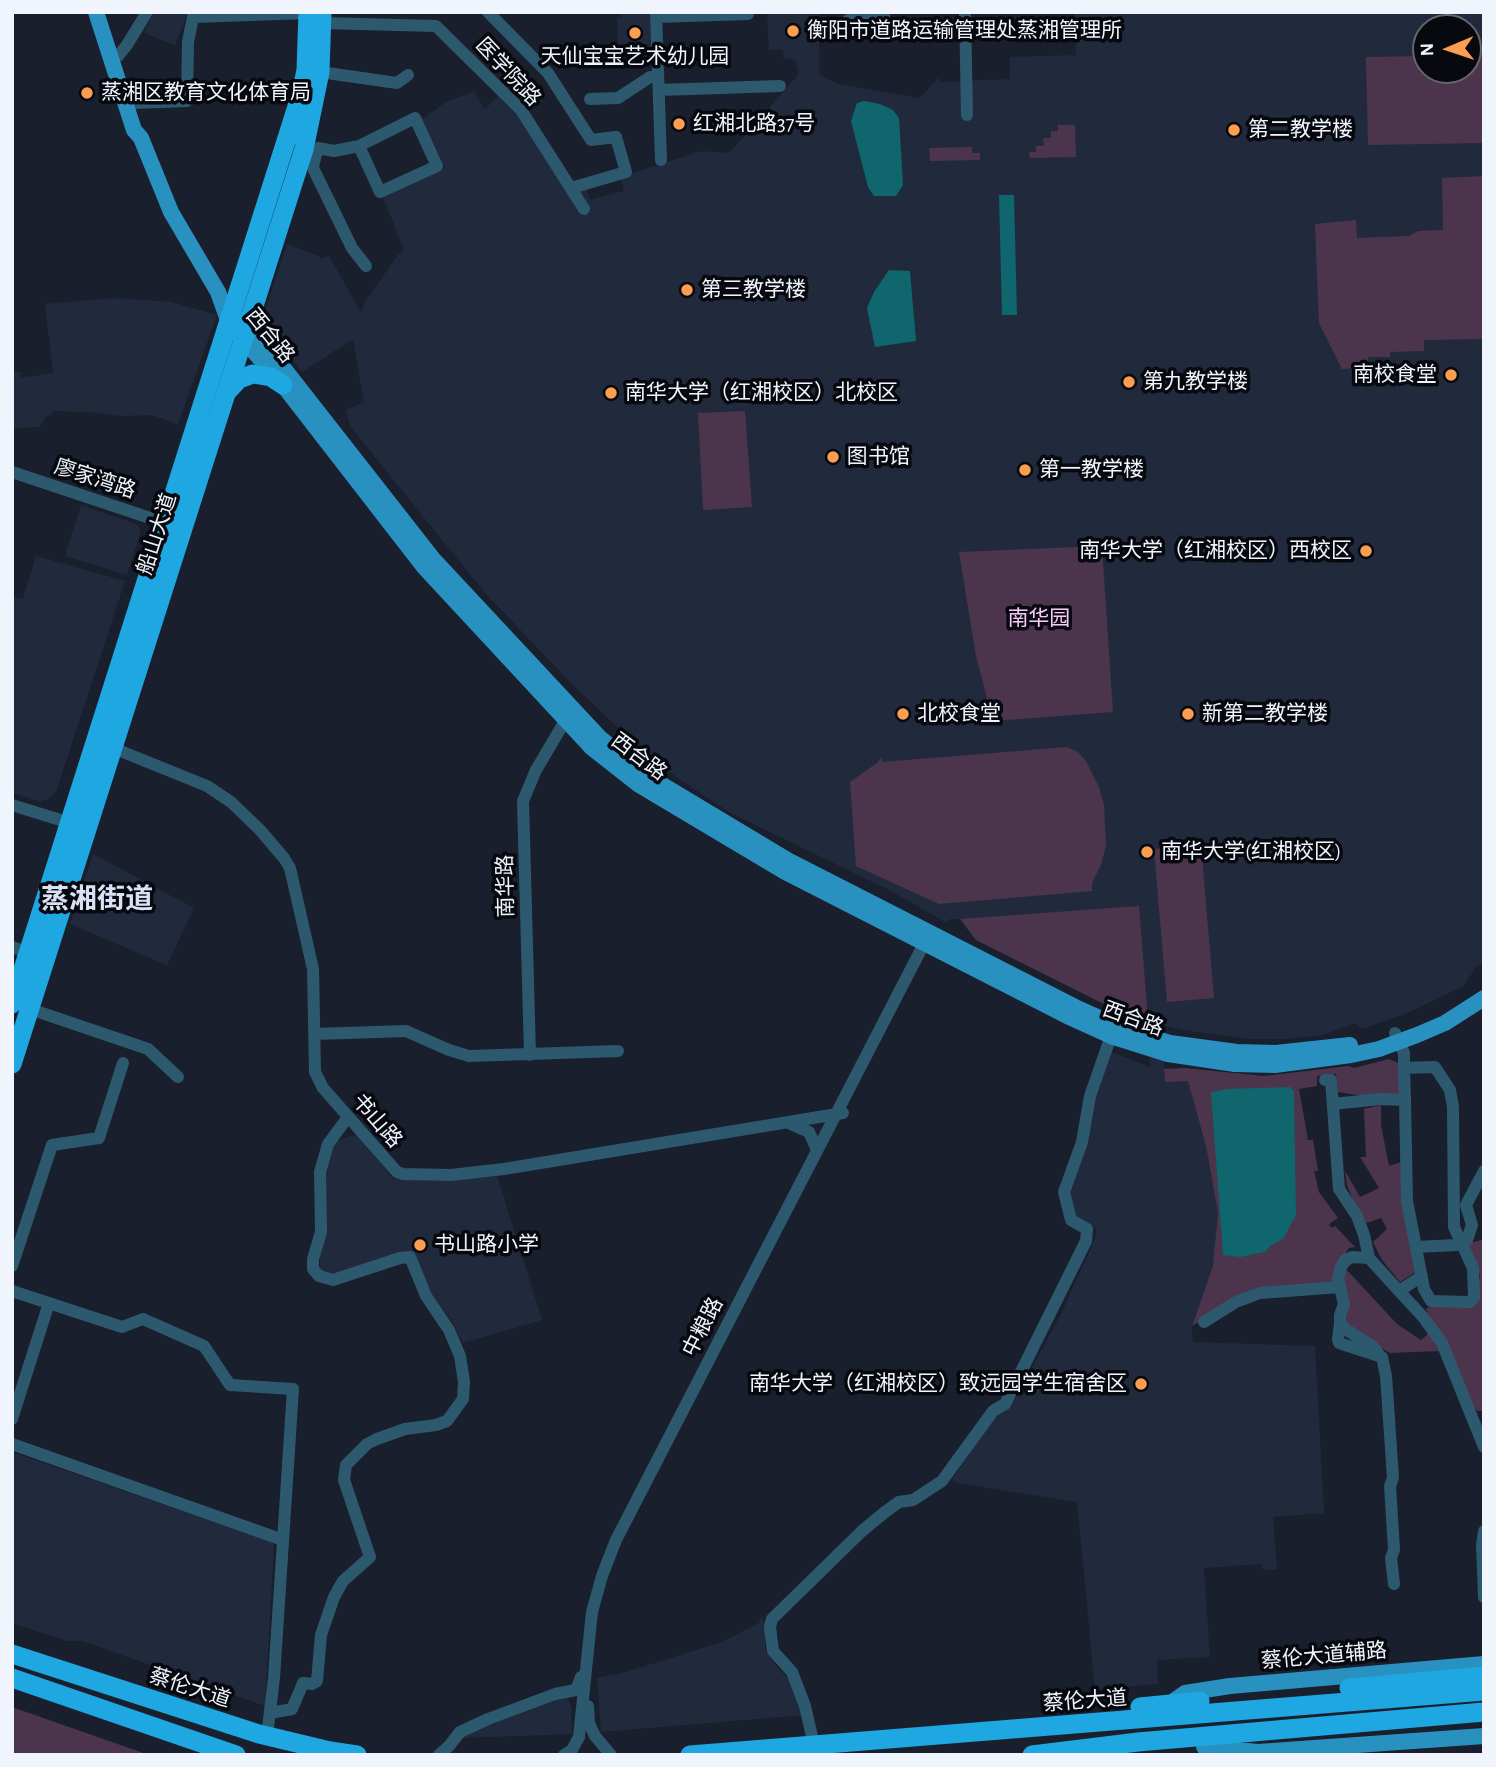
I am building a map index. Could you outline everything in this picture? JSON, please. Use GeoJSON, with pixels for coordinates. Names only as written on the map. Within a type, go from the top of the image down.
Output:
{"type":"FeatureCollection","features":[{"type":"Feature","properties":{"kind":"highway","name":"船山大道"},"geometry":{"type":"LineString","coordinates":[[21,1006],[113,748],[226,393],[238,325],[261,283],[308,161],[320,72],[315,15]]}},
{"type":"Feature","properties":{"kind":"highway","name":"船山大道"},"geometry":{"type":"LineString","coordinates":[[12,1064],[21,1006],[21,950],[69,826],[165,523],[238,325],[301,94],[315,15]]}},
{"type":"Feature","properties":{"kind":"highway"},"geometry":{"type":"LineString","coordinates":[[226,393],[239,379],[253,374],[284,377]]}},
{"type":"Feature","properties":{"kind":"highway","name":"蔡伦大道"},"geometry":{"type":"LineString","coordinates":[[18,1655],[267,1736],[357,1755]]}},
{"type":"Feature","properties":{"kind":"highway"},"geometry":{"type":"LineString","coordinates":[[1067,1725],[1144,1706],[1484,1676]]}},
{"type":"Feature","properties":{"kind":"highway"},"geometry":{"type":"LineString","coordinates":[[12,1678],[236,1755]]}},
{"type":"Feature","properties":{"kind":"highway","name":"蔡伦大道"},"geometry":{"type":"LineString","coordinates":[[690,1755],[1484,1691]]}},
{"type":"Feature","properties":{"kind":"highway"},"geometry":{"type":"LineString","coordinates":[[1034,1755],[1138,1742],[1484,1712]]}},
{"type":"Feature","properties":{"kind":"highway"},"geometry":{"type":"LineString","coordinates":[[1106,1755],[1262,1749],[1484,1724]]}},
{"type":"Feature","properties":{"kind":"highway"},"geometry":{"type":"LineString","coordinates":[[1034,1755],[1079,1755]]}},
{"type":"Feature","properties":{"kind":"main road","name":"西合路"},"geometry":{"type":"LineString","coordinates":[[96,12],[177,209],[238,325],[284,377],[424,567],[592,748],[616,769],[669,805],[743,849],[1075,1007],[1115,1025],[1170,1043],[1237,1052],[1276,1053],[1397,1037],[1443,1013],[1484,984]]}},
{"type":"Feature","properties":{"kind":"main road","name":"西合路"},"geometry":{"type":"LineString","coordinates":[[106,12],[114,58]]}},
{"type":"Feature","properties":{"kind":"main road"},"geometry":{"type":"LineString","coordinates":[[261,283],[258,329],[284,377]]}},
{"type":"Feature","properties":{"kind":"main road","name":"西合路"},"geometry":{"type":"LineString","coordinates":[[930,939],[1067,1016],[1111,1036],[1149,1049],[1203,1060],[1275,1065],[1351,1055],[1397,1037],[1445,1023],[1484,998]]}},
{"type":"Feature","properties":{"kind":"main road","name":"蔡伦大道辅路"},"geometry":{"type":"LineString","coordinates":[[1170,1703],[1185,1693],[1230,1686],[1484,1664]]}},
{"type":"Feature","properties":{"kind":"main road"},"geometry":{"type":"LineString","coordinates":[[1262,1749],[1484,1736]]}},
{"type":"Feature","properties":{"kind":"street"},"geometry":{"type":"LineString","coordinates":[[114,58],[127,45],[147,12]]}},
{"type":"Feature","properties":{"kind":"street"},"geometry":{"type":"LineString","coordinates":[[488,12],[548,73],[591,140],[616,137],[626,172],[571,188]]}},
{"type":"Feature","properties":{"kind":"street"},"geometry":{"type":"LineString","coordinates":[[848,20],[884,19],[884,12]]}},
{"type":"Feature","properties":{"kind":"street"},"geometry":{"type":"LineString","coordinates":[[965,12],[971,115],[972,12]]}},
{"type":"Feature","properties":{"kind":"street"},"geometry":{"type":"LineString","coordinates":[[661,160],[656,14],[748,14]]}},
{"type":"Feature","properties":{"kind":"street","name":"医学院路"},"geometry":{"type":"LineString","coordinates":[[130,100],[187,101],[188,42],[193,17],[315,15],[431,24],[521,110],[584,209]]}},
{"type":"Feature","properties":{"kind":"street"},"geometry":{"type":"LineString","coordinates":[[320,72],[397,83],[408,75]]}},
{"type":"Feature","properties":{"kind":"street"},"geometry":{"type":"LineString","coordinates":[[590,99],[618,98],[650,77],[659,83],[780,86]]}},
{"type":"Feature","properties":{"kind":"street"},"geometry":{"type":"LineString","coordinates":[[359,146],[380,192],[438,166],[415,118],[359,146],[334,151],[318,148],[308,161],[352,248],[366,266]]}},
{"type":"Feature","properties":{"kind":"street","name":"廖家湾路"},"geometry":{"type":"LineString","coordinates":[[12,472],[165,523]]}},
{"type":"Feature","properties":{"kind":"street","name":"南华路"},"geometry":{"type":"LineString","coordinates":[[530,1055],[523,801],[536,771],[562,726]]}},
{"type":"Feature","properties":{"kind":"street","name":"书山路"},"geometry":{"type":"LineString","coordinates":[[113,748],[207,786],[231,802],[284,858],[290,868],[313,969],[315,1072],[348,1117],[397,1172],[451,1175],[517,1167],[839,1114]]}},
{"type":"Feature","properties":{"kind":"street"},"geometry":{"type":"LineString","coordinates":[[12,805],[69,826]]}},
{"type":"Feature","properties":{"kind":"street"},"geometry":{"type":"LineString","coordinates":[[12,812],[69,826]]}},
{"type":"Feature","properties":{"kind":"street","name":"中粮路"},"geometry":{"type":"LineString","coordinates":[[611,1755],[595,1736],[589,1723],[588,1697],[597,1612],[606,1576],[621,1540],[930,939]]}},
{"type":"Feature","properties":{"kind":"street"},"geometry":{"type":"LineString","coordinates":[[21,1006],[148,1049],[178,1077]]}},
{"type":"Feature","properties":{"kind":"street"},"geometry":{"type":"LineString","coordinates":[[315,1034],[406,1031],[469,1056],[618,1051]]}},
{"type":"Feature","properties":{"kind":"street"},"geometry":{"type":"LineString","coordinates":[[814,1745],[805,1706],[792,1672],[774,1651],[770,1628],[772,1619],[885,1512],[900,1503],[912,1500],[942,1481],[993,1411],[1005,1404],[1086,1241],[1087,1229],[1071,1220],[1064,1192],[1082,1142],[1090,1096],[1111,1036]]}},
{"type":"Feature","properties":{"kind":"street"},"geometry":{"type":"LineString","coordinates":[[1397,1037],[1404,1053],[1404,1068],[1407,1201],[1424,1289],[1430,1301],[1473,1300],[1473,1268],[1454,1227],[1453,1107],[1450,1090],[1435,1067],[1404,1068]]}},
{"type":"Feature","properties":{"kind":"street"},"geometry":{"type":"LineString","coordinates":[[12,1266],[52,1145],[99,1138],[123,1063]]}},
{"type":"Feature","properties":{"kind":"street"},"geometry":{"type":"LineString","coordinates":[[1325,1080],[1331,1080],[1339,1189],[1357,1216],[1369,1258],[1423,1317],[1442,1343],[1478,1416],[1484,1447]]}},
{"type":"Feature","properties":{"kind":"street"},"geometry":{"type":"LineString","coordinates":[[1333,1104],[1380,1099],[1405,1100]]}},
{"type":"Feature","properties":{"kind":"street","name":"中粮路"},"geometry":{"type":"LineString","coordinates":[[564,1755],[572,1750],[579,1737],[592,1612],[616,1540],[817,1150],[839,1114]]}},
{"type":"Feature","properties":{"kind":"street"},"geometry":{"type":"LineString","coordinates":[[270,1713],[292,1709],[303,1684],[317,1681],[321,1635],[334,1597],[343,1581],[370,1557],[344,1480],[346,1465],[367,1444],[377,1439],[405,1429],[436,1426],[447,1422],[463,1399],[464,1382],[460,1356],[449,1330],[426,1296],[410,1257],[333,1280],[318,1276],[313,1269],[313,1259],[321,1232],[320,1172],[328,1144],[348,1117]]}},
{"type":"Feature","properties":{"kind":"street"},"geometry":{"type":"LineString","coordinates":[[787,1123],[809,1132],[817,1150]]}},
{"type":"Feature","properties":{"kind":"street"},"geometry":{"type":"LineString","coordinates":[[1416,1247],[1456,1245],[1467,1240],[1472,1225],[1466,1205],[1484,1171]]}},
{"type":"Feature","properties":{"kind":"street"},"geometry":{"type":"LineString","coordinates":[[1369,1258],[1362,1256],[1345,1260],[1340,1267],[1338,1279],[1344,1304],[1338,1339],[1339,1343],[1382,1357],[1388,1394],[1393,1478],[1390,1486],[1394,1584]]}},
{"type":"Feature","properties":{"kind":"street"},"geometry":{"type":"LineString","coordinates":[[1399,1291],[1422,1276]]}},
{"type":"Feature","properties":{"kind":"street"},"geometry":{"type":"LineString","coordinates":[[1204,1322],[1236,1302],[1260,1293],[1340,1287]]}},
{"type":"Feature","properties":{"kind":"street"},"geometry":{"type":"LineString","coordinates":[[12,1291],[122,1327],[143,1319],[204,1346],[230,1385],[293,1389],[267,1736]]}},
{"type":"Feature","properties":{"kind":"street"},"geometry":{"type":"LineString","coordinates":[[12,1419],[49,1303]]}},
{"type":"Feature","properties":{"kind":"street"},"geometry":{"type":"LineString","coordinates":[[12,1444],[283,1540]]}},
{"type":"Feature","properties":{"kind":"street"},"geometry":{"type":"LineString","coordinates":[[1484,1531],[1484,1597]]}},
{"type":"Feature","properties":{"kind":"street"},"geometry":{"type":"LineString","coordinates":[[439,1755],[460,1732],[555,1694],[576,1690],[585,1667]]}},
{"type":"Feature","properties":{"kind":"shaded area"},"geometry":{"type":"Polygon","coordinates":[[[154,12],[188,12],[175,45],[144,33],[154,12]]]}},
{"type":"Feature","properties":{"kind":"shaded area","name":"天仙宝宝艺术幼儿园"},"geometry":{"type":"Polygon","coordinates":[[[621,12],[652,12],[653,47],[618,48],[617,18],[621,18],[621,12]]]}},
{"type":"Feature","properties":{"kind":"shaded area","name":"南华大学(红湘校区)"},"geometry":{"type":"Polygon","coordinates":[[[767,12],[819,12],[819,74],[838,84],[920,98],[939,77],[940,82],[1010,79],[1010,57],[1076,55],[1074,12],[1484,12],[1484,962],[1477,966],[1463,986],[1412,1011],[1362,1029],[1355,1023],[1323,1035],[1251,1039],[1162,1025],[1165,1081],[1188,1080],[1206,1146],[1218,1213],[1214,1266],[1192,1326],[1193,1342],[1315,1346],[1324,1513],[1273,1517],[1277,1569],[1263,1570],[1261,1564],[1204,1568],[1210,1657],[1157,1660],[1158,1684],[1095,1689],[1077,1502],[952,1480],[992,1420],[1009,1408],[1017,1396],[1062,1312],[1096,1236],[1096,1228],[1073,1217],[1068,1194],[1108,1051],[1150,1067],[1148,1020],[1124,1014],[976,940],[960,919],[945,922],[891,891],[729,812],[654,762],[573,685],[485,593],[350,426],[346,410],[364,402],[353,339],[302,372],[272,336],[265,321],[265,311],[287,244],[321,259],[329,256],[361,312],[365,302],[404,250],[383,197],[445,168],[422,119],[448,101],[474,92],[485,109],[500,95],[518,113],[569,192],[586,187],[590,200],[624,191],[620,177],[702,151],[725,153],[732,150],[799,74],[795,60],[784,58],[783,50],[769,50],[767,12]]]}},
{"type":"Feature","properties":{"kind":"shaded area"},"geometry":{"type":"Polygon","coordinates":[[[864,101],[893,110],[899,118],[903,185],[896,196],[874,196],[868,187],[851,121],[857,103],[864,101]]]}},
{"type":"Feature","properties":{"kind":"shaded area"},"geometry":{"type":"Polygon","coordinates":[[[999,195],[1014,195],[1017,315],[1002,315],[999,195]]]}},
{"type":"Feature","properties":{"kind":"shaded area"},"geometry":{"type":"Polygon","coordinates":[[[889,270],[910,271],[916,341],[875,347],[867,308],[889,270]]]}},
{"type":"Feature","properties":{"kind":"shaded area"},"geometry":{"type":"Polygon","coordinates":[[[114,298],[171,302],[217,315],[178,424],[152,415],[121,416],[55,411],[45,418],[40,427],[12,428],[12,372],[20,372],[21,378],[53,373],[45,304],[114,298]]]}},
{"type":"Feature","properties":{"kind":"shaded area"},"geometry":{"type":"Polygon","coordinates":[[[81,505],[136,524],[140,528],[127,575],[65,556],[81,505]]]}},
{"type":"Feature","properties":{"kind":"shaded area"},"geometry":{"type":"Polygon","coordinates":[[[36,556],[125,581],[56,792],[46,800],[39,801],[12,793],[12,596],[23,599],[36,556]]]}},
{"type":"Feature","properties":{"kind":"shaded area"},"geometry":{"type":"Polygon","coordinates":[[[93,854],[194,908],[167,965],[70,924],[93,854]]]}},
{"type":"Feature","properties":{"kind":"shaded area"},"geometry":{"type":"Polygon","coordinates":[[[1290,1087],[1294,1091],[1296,1215],[1283,1239],[1271,1245],[1265,1252],[1240,1257],[1223,1255],[1211,1092],[1290,1087]]]}},
{"type":"Feature","properties":{"kind":"shaded area","name":"书山路小学"},"geometry":{"type":"Polygon","coordinates":[[[358,1134],[393,1179],[443,1181],[497,1176],[542,1320],[463,1343],[453,1323],[427,1288],[412,1253],[339,1274],[321,1270],[319,1256],[324,1174],[335,1141],[358,1134]]]}},
{"type":"Feature","properties":{"kind":"shaded area"},"geometry":{"type":"Polygon","coordinates":[[[12,1452],[274,1543],[265,1706],[83,1641],[67,1641],[12,1623],[12,1452]]]}},
{"type":"Feature","properties":{"kind":"shaded area"},"geometry":{"type":"Polygon","coordinates":[[[761,1616],[765,1623],[765,1649],[771,1660],[792,1683],[804,1715],[601,1732],[597,1678],[626,1672],[722,1642],[759,1623],[761,1616]]]}},
{"type":"Feature","properties":{"kind":"shaded area"},"geometry":{"type":"Polygon","coordinates":[[[566,1694],[571,1706],[572,1734],[460,1738],[480,1728],[566,1694]]]}},
{"type":"Feature","properties":{"kind":"green space"},"geometry":{"type":"Polygon","coordinates":[[[1484,55],[1484,143],[1368,145],[1366,57],[1412,56],[1412,84],[1482,84],[1484,55]]]}},
{"type":"Feature","properties":{"kind":"green space"},"geometry":{"type":"Polygon","coordinates":[[[1058,125],[1075,125],[1076,157],[1030,158],[1029,152],[1036,152],[1036,146],[1044,146],[1043,138],[1051,138],[1051,131],[1058,131],[1058,125]]]}},
{"type":"Feature","properties":{"kind":"green space"},"geometry":{"type":"Polygon","coordinates":[[[972,147],[972,153],[980,153],[980,160],[930,161],[929,148],[972,147]]]}},
{"type":"Feature","properties":{"kind":"green space"},"geometry":{"type":"Polygon","coordinates":[[[1484,176],[1484,339],[1424,340],[1424,351],[1390,352],[1390,357],[1368,357],[1368,368],[1342,369],[1319,323],[1315,224],[1356,220],[1357,238],[1409,236],[1418,231],[1443,230],[1442,178],[1484,176]]]}},
{"type":"Feature","properties":{"kind":"green space"},"geometry":{"type":"Polygon","coordinates":[[[745,411],[752,507],[703,510],[698,413],[745,411]]]}},
{"type":"Feature","properties":{"kind":"green space","name":"南华园"},"geometry":{"type":"Polygon","coordinates":[[[1102,546],[1113,712],[993,721],[976,656],[959,552],[1102,546]]]}},
{"type":"Feature","properties":{"kind":"green space"},"geometry":{"type":"Polygon","coordinates":[[[1067,747],[1078,752],[1086,761],[1099,787],[1104,805],[1106,845],[1101,865],[1092,883],[1092,891],[939,904],[856,866],[850,782],[877,763],[881,757],[882,762],[1067,747]]]}},
{"type":"Feature","properties":{"kind":"green space"},"geometry":{"type":"Polygon","coordinates":[[[1201,845],[1214,998],[1167,1002],[1154,849],[1201,845]]]}},
{"type":"Feature","properties":{"kind":"green space"},"geometry":{"type":"Polygon","coordinates":[[[1139,906],[1148,1020],[1124,1014],[976,940],[960,919],[1139,906]]]}},
{"type":"Feature","properties":{"kind":"green space"},"geometry":{"type":"Polygon","coordinates":[[[1389,1059],[1399,1063],[1399,1096],[1338,1092],[1336,1074],[1317,1076],[1317,1086],[1299,1089],[1308,1140],[1313,1140],[1318,1171],[1314,1171],[1319,1192],[1338,1218],[1329,1224],[1332,1228],[1335,1226],[1355,1247],[1349,1248],[1345,1254],[1334,1283],[1235,1299],[1192,1326],[1213,1266],[1218,1213],[1206,1146],[1188,1081],[1165,1082],[1164,1069],[1185,1068],[1264,1076],[1348,1066],[1354,1068],[1389,1059]]]}},
{"type":"Feature","properties":{"kind":"green space"},"geometry":{"type":"Polygon","coordinates":[[[1381,1105],[1381,1125],[1389,1166],[1401,1162],[1417,1271],[1400,1282],[1382,1260],[1373,1242],[1387,1229],[1381,1218],[1367,1223],[1359,1215],[1347,1185],[1345,1171],[1360,1197],[1379,1188],[1360,1157],[1366,1157],[1364,1109],[1381,1105]]]}},
{"type":"Feature","properties":{"kind":"green space"},"geometry":{"type":"Polygon","coordinates":[[[1484,1239],[1484,1411],[1478,1411],[1474,1409],[1426,1309],[1434,1304],[1477,1301],[1480,1275],[1467,1244],[1484,1239]]]}},
{"type":"Feature","properties":{"kind":"green space"},"geometry":{"type":"Polygon","coordinates":[[[1353,1263],[1346,1269],[1397,1324],[1421,1340],[1430,1332],[1440,1351],[1390,1353],[1346,1327],[1343,1266],[1353,1263]]]}},
{"type":"Feature","properties":{"kind":"green space"},"geometry":{"type":"Polygon","coordinates":[[[12,1707],[149,1755],[12,1755],[12,1707]]]}},
{"type":"Feature","properties":{"kind":"place","name":"衡阳市道路运输管理处蒸湘管理所"},"geometry":{"type":"Point","coordinates":[793,31]}},
{"type":"Feature","properties":{"kind":"place","name":"天仙宝宝艺术幼儿园"},"geometry":{"type":"Point","coordinates":[635,33]}},
{"type":"Feature","properties":{"kind":"place","name":"蒸湘区教育文化体育局"},"geometry":{"type":"Point","coordinates":[87,93]}},
{"type":"Feature","properties":{"kind":"place","name":"红湘北路37号"},"geometry":{"type":"Point","coordinates":[679,124]}},
{"type":"Feature","properties":{"kind":"place","name":"第二教学楼"},"geometry":{"type":"Point","coordinates":[1234,130]}},
{"type":"Feature","properties":{"kind":"place","name":"第三教学楼"},"geometry":{"type":"Point","coordinates":[687,290]}},
{"type":"Feature","properties":{"kind":"place","name":"南校食堂"},"geometry":{"type":"Point","coordinates":[1451,375]}},
{"type":"Feature","properties":{"kind":"place","name":"第九教学楼"},"geometry":{"type":"Point","coordinates":[1129,382]}},
{"type":"Feature","properties":{"kind":"place","name":"南华大学（红湘校区）北校区"},"geometry":{"type":"Point","coordinates":[611,393]}},
{"type":"Feature","properties":{"kind":"place","name":"图书馆"},"geometry":{"type":"Point","coordinates":[833,457]}},
{"type":"Feature","properties":{"kind":"place","name":"第一教学楼"},"geometry":{"type":"Point","coordinates":[1025,470]}},
{"type":"Feature","properties":{"kind":"place","name":"南华大学（红湘校区）西校区"},"geometry":{"type":"Point","coordinates":[1366,551]}},
{"type":"Feature","properties":{"kind":"place","name":"北校食堂"},"geometry":{"type":"Point","coordinates":[903,714]}},
{"type":"Feature","properties":{"kind":"place","name":"新第二教学楼"},"geometry":{"type":"Point","coordinates":[1188,714]}},
{"type":"Feature","properties":{"kind":"place","name":"南华大学(红湘校区)"},"geometry":{"type":"Point","coordinates":[1147,852]}},
{"type":"Feature","properties":{"kind":"place","name":"书山路小学"},"geometry":{"type":"Point","coordinates":[420,1245]}},
{"type":"Feature","properties":{"kind":"place","name":"南华大学（红湘校区）致远园学生宿舍区"},"geometry":{"type":"Point","coordinates":[1141,1384]}},
{"type":"Feature","properties":{"kind":"district","name":"蒸湘街道"},"geometry":{"type":"Point","coordinates":[97,900]}}]}
